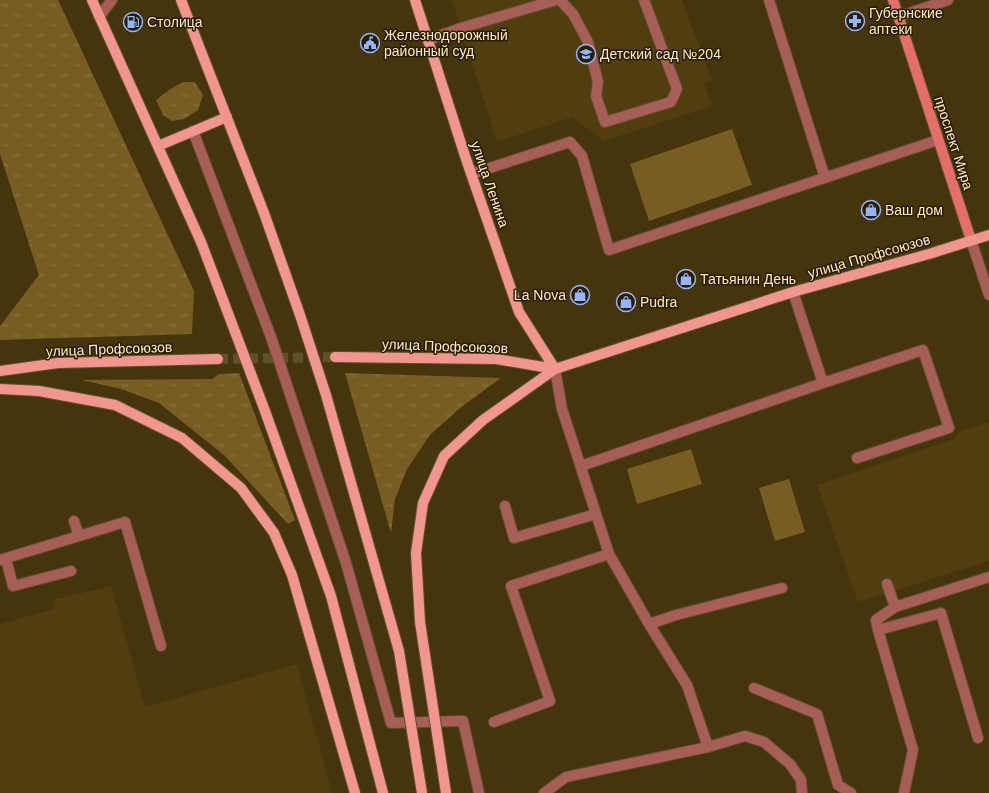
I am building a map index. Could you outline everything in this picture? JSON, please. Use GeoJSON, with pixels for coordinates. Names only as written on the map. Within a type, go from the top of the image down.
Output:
{"type":"FeatureCollection","features":[{"type":"Feature","properties":{"kind":"main road"},"geometry":{"type":"LineString","coordinates":[[92,0],[201,242],[283,460],[331,596],[383,793]]}},
{"type":"Feature","properties":{"kind":"main road"},"geometry":{"type":"LineString","coordinates":[[181,0],[264,213],[300,314],[326,395],[399,650],[422,793]]}},
{"type":"Feature","properties":{"kind":"main road","name":"улица Ленина"},"geometry":{"type":"LineString","coordinates":[[415,0],[471,174],[519,312],[555,369]]}},
{"type":"Feature","properties":{"kind":"main road","name":"проспект Мира"},"geometry":{"type":"LineString","coordinates":[[893,0],[971,240]]}},
{"type":"Feature","properties":{"kind":"main road"},"geometry":{"type":"LineString","coordinates":[[158,146],[227,117]]}},
{"type":"Feature","properties":{"kind":"main road","name":"улица Профсоюзов"},"geometry":{"type":"LineString","coordinates":[[335,357],[496,359],[555,369],[793,292],[922,256],[989,234]]}},
{"type":"Feature","properties":{"kind":"main road","name":"улица Профсоюзов"},"geometry":{"type":"LineString","coordinates":[[0,371],[58,363],[218,359]]}},
{"type":"Feature","properties":{"kind":"main road"},"geometry":{"type":"LineString","coordinates":[[446,793],[420,622],[416,553],[423,503],[444,456],[483,420],[555,369]]}},
{"type":"Feature","properties":{"kind":"main road"},"geometry":{"type":"LineString","coordinates":[[0,389],[39,391],[114,405],[182,438],[241,488],[274,533],[292,575],[355,793]]}},
{"type":"Feature","properties":{"kind":"street"},"geometry":{"type":"LineString","coordinates":[[99,17],[112,0]]}},
{"type":"Feature","properties":{"kind":"street"},"geometry":{"type":"LineString","coordinates":[[428,40],[460,28],[556,0]]}},
{"type":"Feature","properties":{"kind":"street"},"geometry":{"type":"LineString","coordinates":[[560,0],[573,14],[588,42],[598,82],[596,96],[605,122],[671,102],[677,89],[644,0]]}},
{"type":"Feature","properties":{"kind":"street"},"geometry":{"type":"LineString","coordinates":[[769,0],[825,178]]}},
{"type":"Feature","properties":{"kind":"street"},"geometry":{"type":"LineString","coordinates":[[898,17],[948,0]]}},
{"type":"Feature","properties":{"kind":"street"},"geometry":{"type":"LineString","coordinates":[[193,131],[273,344],[346,562],[391,722],[463,721],[479,793]]}},
{"type":"Feature","properties":{"kind":"street"},"geometry":{"type":"LineString","coordinates":[[471,174],[570,142],[582,156],[609,250],[938,140]]}},
{"type":"Feature","properties":{"kind":"street","name":"проспект Мира"},"geometry":{"type":"LineString","coordinates":[[971,240],[989,295]]}},
{"type":"Feature","properties":{"kind":"street"},"geometry":{"type":"LineString","coordinates":[[793,292],[823,383]]}},
{"type":"Feature","properties":{"kind":"street"},"geometry":{"type":"LineString","coordinates":[[581,466],[924,350],[949,428],[857,458]]}},
{"type":"Feature","properties":{"kind":"street"},"geometry":{"type":"LineString","coordinates":[[555,369],[562,409],[609,554],[649,624],[687,685],[708,747]]}},
{"type":"Feature","properties":{"kind":"street"},"geometry":{"type":"LineString","coordinates":[[505,506],[514,538],[596,514]]}},
{"type":"Feature","properties":{"kind":"street"},"geometry":{"type":"LineString","coordinates":[[74,521],[79,536]]}},
{"type":"Feature","properties":{"kind":"street"},"geometry":{"type":"LineString","coordinates":[[71,571],[13,586],[3,560],[125,522],[160,646]]}},
{"type":"Feature","properties":{"kind":"street"},"geometry":{"type":"LineString","coordinates":[[494,722],[550,701],[511,586],[609,554]]}},
{"type":"Feature","properties":{"kind":"street"},"geometry":{"type":"LineString","coordinates":[[904,793],[913,750],[876,620],[895,607],[989,577]]}},
{"type":"Feature","properties":{"kind":"street"},"geometry":{"type":"LineString","coordinates":[[887,584],[895,607]]}},
{"type":"Feature","properties":{"kind":"street"},"geometry":{"type":"LineString","coordinates":[[649,624],[676,615],[782,588]]}},
{"type":"Feature","properties":{"kind":"street"},"geometry":{"type":"LineString","coordinates":[[878,630],[941,613],[978,738]]}},
{"type":"Feature","properties":{"kind":"street"},"geometry":{"type":"LineString","coordinates":[[754,688],[817,714],[838,785],[851,793]]}},
{"type":"Feature","properties":{"kind":"street"},"geometry":{"type":"LineString","coordinates":[[544,793],[566,777],[708,747],[745,736],[764,742],[790,764],[801,780],[802,793]]}},
{"type":"Feature","properties":{"kind":"shaded area","name":"Детский сад №204"},"geometry":{"type":"Polygon","coordinates":[[[452,0],[682,0],[712,80],[704,83],[712,106],[604,141],[572,117],[497,142],[452,0]]]}},
{"type":"Feature","properties":{"kind":"shaded area"},"geometry":{"type":"Polygon","coordinates":[[[989,422],[989,561],[858,602],[817,485],[954,439],[961,431],[989,422]]]}},
{"type":"Feature","properties":{"kind":"shaded area"},"geometry":{"type":"Polygon","coordinates":[[[111,586],[145,707],[297,664],[332,793],[0,793],[0,624],[54,609],[53,600],[111,586]]]}},
{"type":"Feature","properties":{"kind":"green space"},"geometry":{"type":"Polygon","coordinates":[[[0,0],[58,0],[194,291],[192,334],[0,340],[0,326],[39,275],[0,154],[0,0]]]}},
{"type":"Feature","properties":{"kind":"green space"},"geometry":{"type":"Polygon","coordinates":[[[183,82],[195,82],[203,95],[198,110],[184,119],[172,121],[163,115],[156,100],[183,82]]]}},
{"type":"Feature","properties":{"kind":"green space"},"geometry":{"type":"Polygon","coordinates":[[[732,129],[752,185],[649,221],[630,164],[732,129]]]}},
{"type":"Feature","properties":{"kind":"green space"},"geometry":{"type":"Polygon","coordinates":[[[239,373],[295,520],[288,524],[225,456],[159,403],[121,389],[82,380],[212,379],[219,374],[239,373]]]}},
{"type":"Feature","properties":{"kind":"green space"},"geometry":{"type":"Polygon","coordinates":[[[345,373],[501,378],[460,408],[430,435],[407,469],[395,499],[391,533],[345,373]]]}},
{"type":"Feature","properties":{"kind":"green space"},"geometry":{"type":"Polygon","coordinates":[[[691,449],[702,484],[637,504],[627,469],[691,449]]]}},
{"type":"Feature","properties":{"kind":"green space"},"geometry":{"type":"Polygon","coordinates":[[[789,479],[805,532],[775,541],[759,488],[789,479]]]}},
{"type":"Feature","properties":{"kind":"tunnel"},"geometry":{"type":"LineString","coordinates":[[218,359],[335,357]]}},
{"type":"Feature","properties":{"kind":"place","name":"Губернские аптеки"},"geometry":{"type":"Point","coordinates":[855,21]}},
{"type":"Feature","properties":{"kind":"place","name":"Столица"},"geometry":{"type":"Point","coordinates":[133,22]}},
{"type":"Feature","properties":{"kind":"place","name":"Железнодорожный районный суд"},"geometry":{"type":"Point","coordinates":[370,43]}},
{"type":"Feature","properties":{"kind":"place","name":"Детский сад №204"},"geometry":{"type":"Point","coordinates":[586,54]}},
{"type":"Feature","properties":{"kind":"place","name":"Ваш дом"},"geometry":{"type":"Point","coordinates":[871,210]}},
{"type":"Feature","properties":{"kind":"place","name":"Татьянин День"},"geometry":{"type":"Point","coordinates":[686,279]}},
{"type":"Feature","properties":{"kind":"place","name":"La Nova"},"geometry":{"type":"Point","coordinates":[580,295]}},
{"type":"Feature","properties":{"kind":"place","name":"Pudra"},"geometry":{"type":"Point","coordinates":[626,302]}}]}
